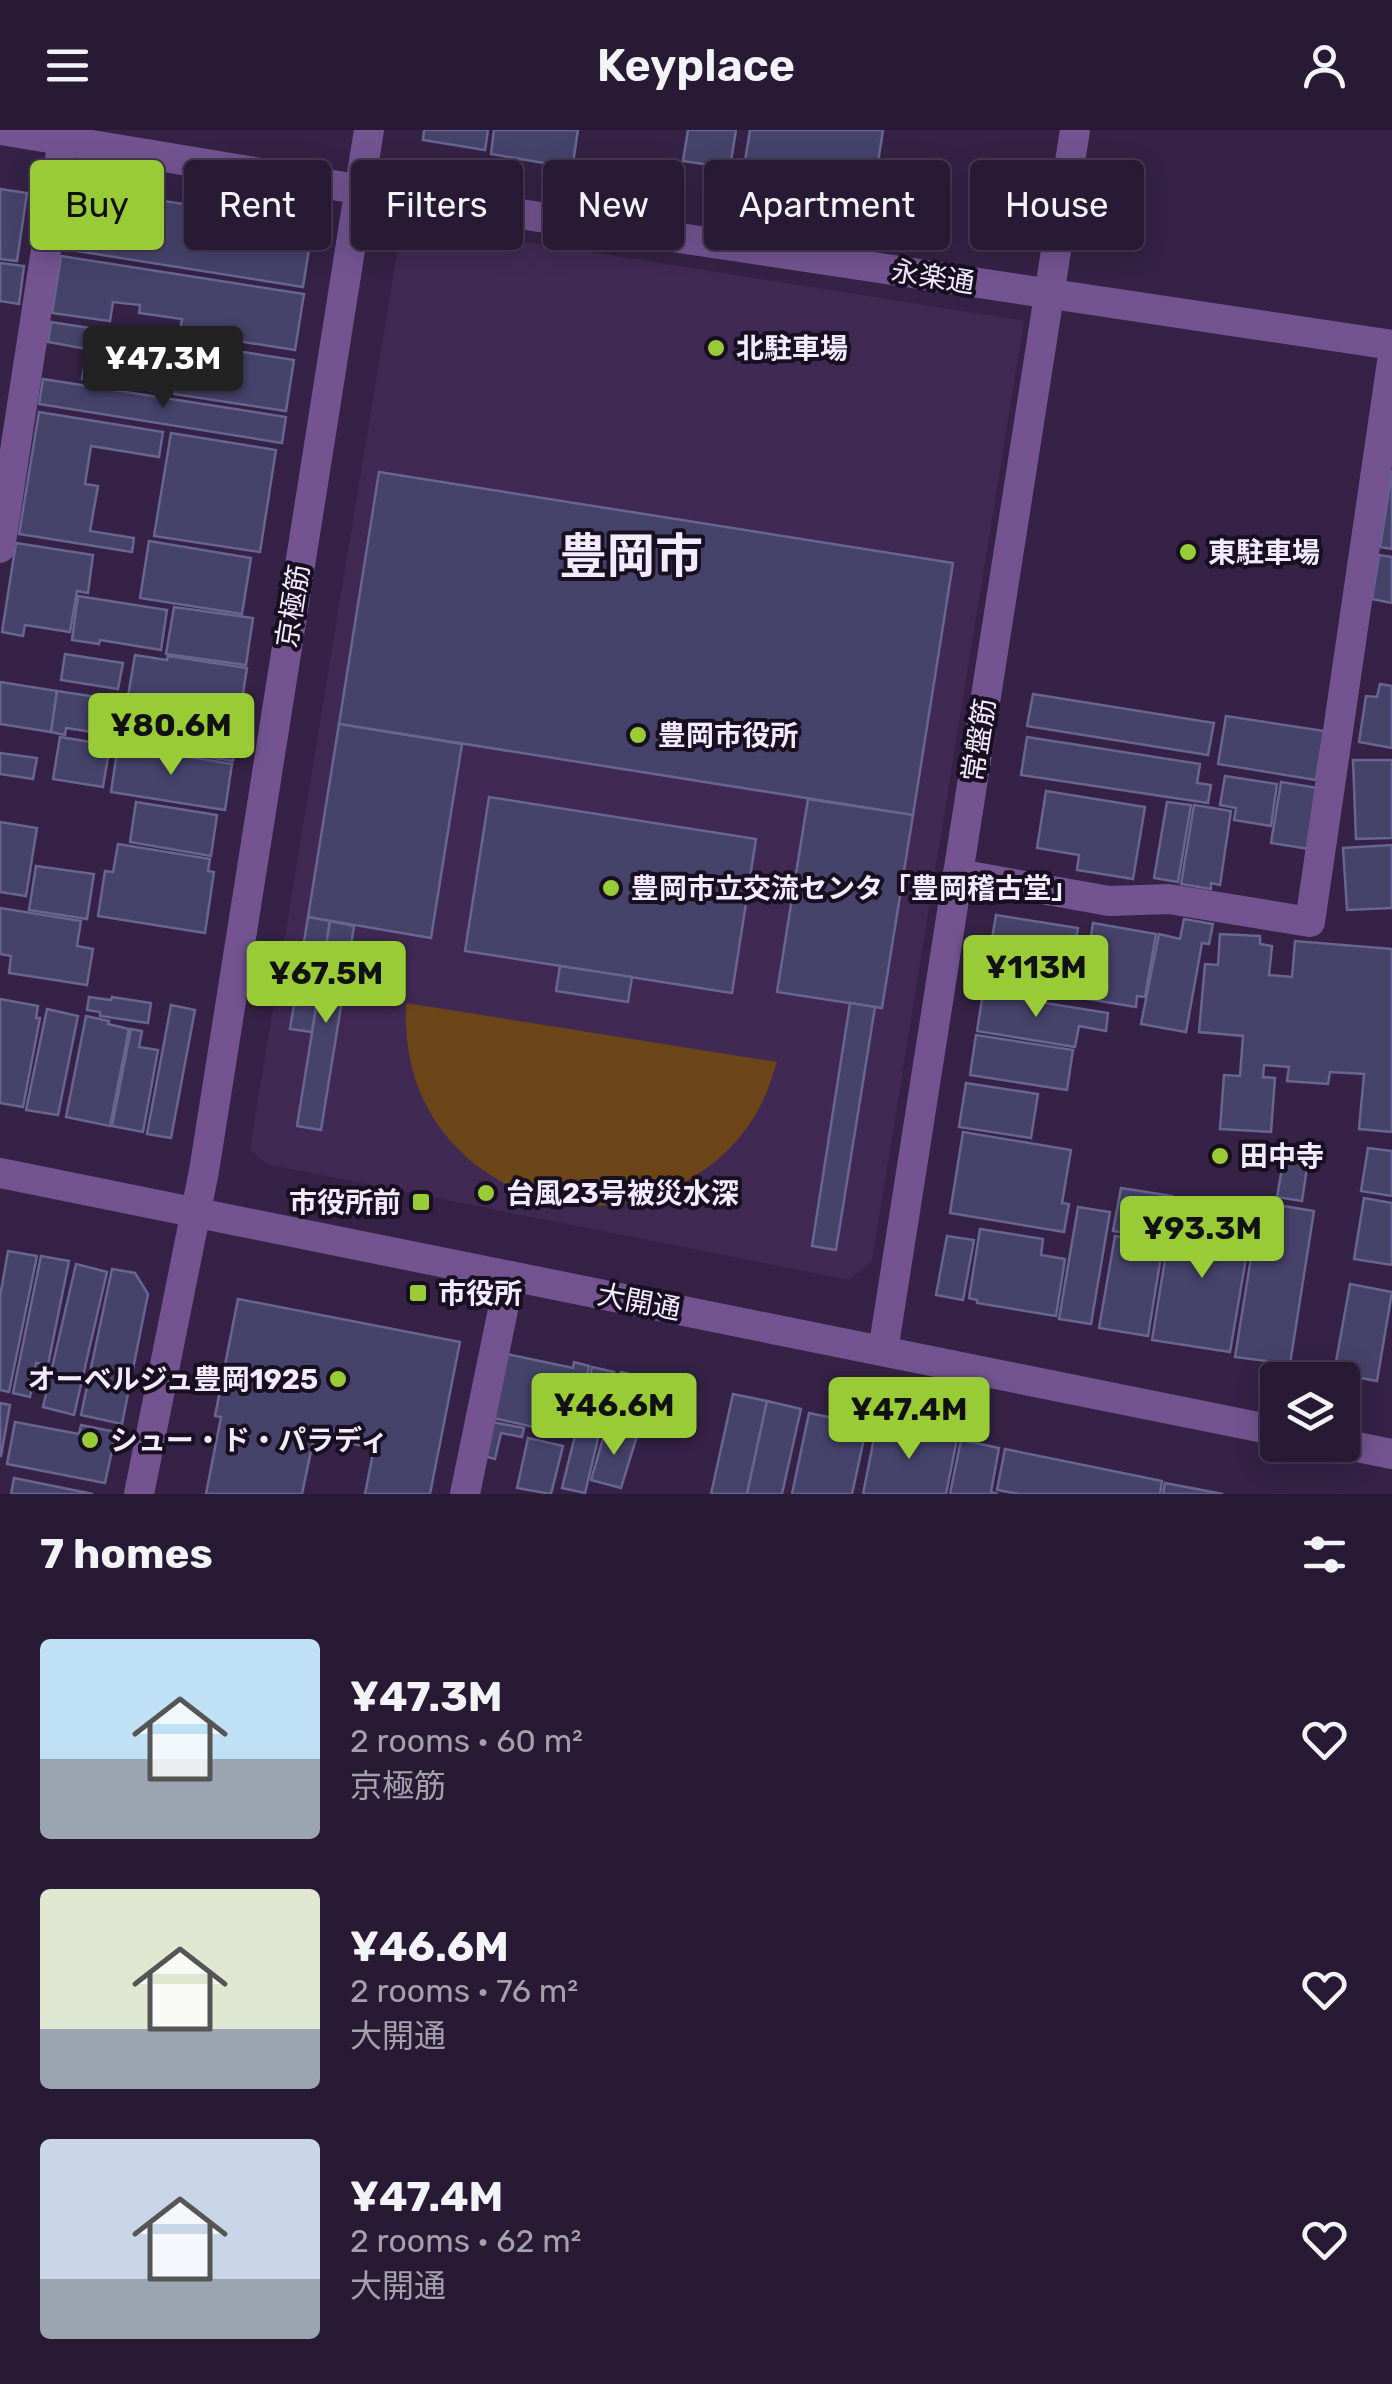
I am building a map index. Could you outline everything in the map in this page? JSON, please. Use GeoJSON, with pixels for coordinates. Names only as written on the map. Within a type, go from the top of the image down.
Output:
{"type":"FeatureCollection","features":[{"type":"Feature","properties":{"kind":"street","name":"永楽通"},"geometry":{"type":"LineString","coordinates":[[0,130],[351,189]]}},
{"type":"Feature","properties":{"kind":"street","name":"京極筋"},"geometry":{"type":"LineString","coordinates":[[364,160],[369,130]]}},
{"type":"Feature","properties":{"kind":"street","name":"常盤筋"},"geometry":{"type":"LineString","coordinates":[[883,1351],[1075,130]]}},
{"type":"Feature","properties":{"kind":"street"},"geometry":{"type":"LineString","coordinates":[[0,548],[63,140]]}},
{"type":"Feature","properties":{"kind":"street","name":"永楽通"},"geometry":{"type":"LineString","coordinates":[[523,215],[1392,345]]}},
{"type":"Feature","properties":{"kind":"street","name":"京極筋"},"geometry":{"type":"LineString","coordinates":[[139,1494],[196,1213],[351,240]]}},
{"type":"Feature","properties":{"kind":"street"},"geometry":{"type":"LineString","coordinates":[[958,874],[1109,901],[1169,899],[1310,922],[1392,362]]}},
{"type":"Feature","properties":{"kind":"street","name":"大開通"},"geometry":{"type":"LineString","coordinates":[[0,1174],[1260,1427]]}},
{"type":"Feature","properties":{"kind":"street"},"geometry":{"type":"LineString","coordinates":[[466,1494],[510,1276]]}},
{"type":"Feature","properties":{"kind":"street"},"geometry":{"type":"LineString","coordinates":[[1360,1448],[1392,1454]]}},
{"type":"Feature","properties":{"kind":"shaded area","name":"豊岡市役所"},"geometry":{"type":"Polygon","coordinates":[[[523,241],[543,244],[543,250],[578,250],[1024,321],[872,1261],[849,1280],[266,1164],[250,1149],[397,250],[523,250],[523,241]]]}},
{"type":"Feature","properties":{"kind":"shaded area"},"geometry":{"type":"Polygon","coordinates":[[[406,1003],[777,1062],[765,1097],[746,1129],[727,1151],[693,1177],[632,1202],[596,1206],[559,1202],[524,1192],[491,1175],[462,1153],[438,1125],[413,1070],[406,1003]]]}},
{"type":"Feature","properties":{"kind":"building"},"geometry":{"type":"Polygon","coordinates":[[[424,130],[488,130],[485,150],[423,140],[424,130]]]}},
{"type":"Feature","properties":{"kind":"building"},"geometry":{"type":"Polygon","coordinates":[[[494,130],[578,130],[573,160],[543,163],[491,154],[494,130]]]}},
{"type":"Feature","properties":{"kind":"building"},"geometry":{"type":"Polygon","coordinates":[[[688,130],[736,130],[731,160],[704,160],[704,164],[683,160],[688,130]]]}},
{"type":"Feature","properties":{"kind":"building"},"geometry":{"type":"Polygon","coordinates":[[[750,130],[883,130],[878,160],[745,160],[750,130]]]}},
{"type":"Feature","properties":{"kind":"building"},"geometry":{"type":"Polygon","coordinates":[[[0,189],[27,193],[17,261],[0,259],[0,189]]]}},
{"type":"Feature","properties":{"kind":"building"},"geometry":{"type":"Polygon","coordinates":[[[164,201],[184,204],[184,250],[309,250],[303,287],[70,250],[164,250],[164,201]]]}},
{"type":"Feature","properties":{"kind":"building"},"geometry":{"type":"Polygon","coordinates":[[[61,256],[304,294],[295,350],[180,332],[182,319],[139,313],[140,305],[113,302],[110,321],[52,313],[61,256]]]}},
{"type":"Feature","properties":{"kind":"building"},"geometry":{"type":"Polygon","coordinates":[[[0,263],[24,266],[19,304],[0,301],[0,263]]]}},
{"type":"Feature","properties":{"kind":"building"},"geometry":{"type":"Polygon","coordinates":[[[51,322],[294,360],[286,411],[174,394],[176,376],[164,374],[161,392],[82,379],[87,349],[48,342],[51,322]]]}},
{"type":"Feature","properties":{"kind":"building"},"geometry":{"type":"Polygon","coordinates":[[[43,379],[286,417],[282,443],[39,404],[43,379]]]}},
{"type":"Feature","properties":{"kind":"building"},"geometry":{"type":"Polygon","coordinates":[[[39,412],[163,432],[159,457],[91,446],[85,484],[98,486],[90,531],[134,538],[132,552],[19,534],[39,412]]]}},
{"type":"Feature","properties":{"kind":"building"},"geometry":{"type":"Polygon","coordinates":[[[171,433],[276,450],[260,552],[154,536],[171,433]]]}},
{"type":"Feature","properties":{"kind":"building"},"geometry":{"type":"Polygon","coordinates":[[[1392,470],[1392,549],[1380,547],[1392,470]]]}},
{"type":"Feature","properties":{"kind":"building"},"geometry":{"type":"Polygon","coordinates":[[[379,472],[953,563],[913,815],[339,724],[379,472]]]}},
{"type":"Feature","properties":{"kind":"building"},"geometry":{"type":"Polygon","coordinates":[[[149,541],[251,558],[242,614],[140,598],[149,541]]]}},
{"type":"Feature","properties":{"kind":"building"},"geometry":{"type":"Polygon","coordinates":[[[16,543],[93,555],[88,593],[77,591],[70,632],[25,625],[23,636],[2,632],[16,543]]]}},
{"type":"Feature","properties":{"kind":"building"},"geometry":{"type":"Polygon","coordinates":[[[1379,555],[1392,557],[1392,603],[1372,599],[1379,555]]]}},
{"type":"Feature","properties":{"kind":"building"},"geometry":{"type":"Polygon","coordinates":[[[78,596],[167,610],[161,650],[100,640],[99,644],[72,640],[78,596]]]}},
{"type":"Feature","properties":{"kind":"building"},"geometry":{"type":"Polygon","coordinates":[[[174,607],[253,618],[246,665],[166,654],[174,607]]]}},
{"type":"Feature","properties":{"kind":"building"},"geometry":{"type":"Polygon","coordinates":[[[65,654],[123,663],[118,689],[61,680],[65,654]]]}},
{"type":"Feature","properties":{"kind":"building"},"geometry":{"type":"Polygon","coordinates":[[[135,655],[247,668],[240,712],[128,696],[135,655]]]}},
{"type":"Feature","properties":{"kind":"building"},"geometry":{"type":"Polygon","coordinates":[[[0,682],[57,691],[51,732],[0,724],[0,682]]]}},
{"type":"Feature","properties":{"kind":"building"},"geometry":{"type":"Polygon","coordinates":[[[1380,684],[1392,686],[1392,748],[1359,742],[1366,696],[1377,697],[1380,684]]]}},
{"type":"Feature","properties":{"kind":"building"},"geometry":{"type":"Polygon","coordinates":[[[57,691],[124,701],[118,736],[66,728],[65,735],[51,732],[57,691]]]}},
{"type":"Feature","properties":{"kind":"building"},"geometry":{"type":"Polygon","coordinates":[[[1033,694],[1214,723],[1208,755],[1027,726],[1033,694]]]}},
{"type":"Feature","properties":{"kind":"building"},"geometry":{"type":"Polygon","coordinates":[[[124,701],[239,720],[233,761],[117,742],[124,701]]]}},
{"type":"Feature","properties":{"kind":"building"},"geometry":{"type":"Polygon","coordinates":[[[1226,716],[1324,731],[1316,780],[1218,764],[1226,716]]]}},
{"type":"Feature","properties":{"kind":"building"},"geometry":{"type":"Polygon","coordinates":[[[339,724],[462,744],[431,938],[308,917],[339,724]]]}},
{"type":"Feature","properties":{"kind":"building"},"geometry":{"type":"Polygon","coordinates":[[[60,737],[110,745],[103,787],[53,779],[60,737]]]}},
{"type":"Feature","properties":{"kind":"building"},"geometry":{"type":"Polygon","coordinates":[[[1027,737],[1200,764],[1197,783],[1211,785],[1208,803],[1021,775],[1027,737]]]}},
{"type":"Feature","properties":{"kind":"building"},"geometry":{"type":"Polygon","coordinates":[[[118,745],[232,764],[225,810],[111,792],[118,745]]]}},
{"type":"Feature","properties":{"kind":"building"},"geometry":{"type":"Polygon","coordinates":[[[0,753],[37,758],[33,779],[0,774],[0,753]]]}},
{"type":"Feature","properties":{"kind":"building"},"geometry":{"type":"Polygon","coordinates":[[[1353,760],[1392,760],[1392,838],[1356,839],[1353,760]]]}},
{"type":"Feature","properties":{"kind":"building"},"geometry":{"type":"Polygon","coordinates":[[[1225,776],[1277,784],[1271,826],[1234,820],[1236,808],[1220,805],[1225,776]]]}},
{"type":"Feature","properties":{"kind":"building"},"geometry":{"type":"Polygon","coordinates":[[[1281,782],[1318,788],[1309,849],[1271,843],[1281,782]]]}},
{"type":"Feature","properties":{"kind":"building"},"geometry":{"type":"Polygon","coordinates":[[[1046,791],[1145,807],[1133,879],[1077,870],[1079,855],[1037,848],[1046,791]]]}},
{"type":"Feature","properties":{"kind":"building","name":"豊岡市立交流センタ「豊岡稽古堂」"},"geometry":{"type":"Polygon","coordinates":[[[489,797],[756,839],[732,993],[465,951],[489,797]]]}},
{"type":"Feature","properties":{"kind":"building"},"geometry":{"type":"Polygon","coordinates":[[[808,799],[913,815],[882,1008],[777,992],[808,799]]]}},
{"type":"Feature","properties":{"kind":"building"},"geometry":{"type":"Polygon","coordinates":[[[136,802],[217,815],[211,856],[130,842],[136,802]]]}},
{"type":"Feature","properties":{"kind":"building"},"geometry":{"type":"Polygon","coordinates":[[[1167,802],[1191,805],[1178,882],[1154,878],[1167,802]]]}},
{"type":"Feature","properties":{"kind":"building"},"geometry":{"type":"Polygon","coordinates":[[[1194,805],[1231,811],[1220,885],[1211,883],[1211,889],[1181,884],[1194,805]]]}},
{"type":"Feature","properties":{"kind":"building"},"geometry":{"type":"Polygon","coordinates":[[[0,822],[37,828],[26,896],[0,892],[0,822]]]}},
{"type":"Feature","properties":{"kind":"building"},"geometry":{"type":"Polygon","coordinates":[[[118,844],[210,859],[208,871],[214,872],[205,933],[98,916],[105,871],[113,872],[118,844]]]}},
{"type":"Feature","properties":{"kind":"building"},"geometry":{"type":"Polygon","coordinates":[[[1392,845],[1392,908],[1347,910],[1343,848],[1392,845]]]}},
{"type":"Feature","properties":{"kind":"building"},"geometry":{"type":"Polygon","coordinates":[[[36,866],[94,874],[87,919],[29,910],[36,866]]]}},
{"type":"Feature","properties":{"kind":"building"},"geometry":{"type":"Polygon","coordinates":[[[0,908],[81,921],[77,946],[93,949],[87,985],[9,973],[11,956],[0,954],[0,908]]]}},
{"type":"Feature","properties":{"kind":"building"},"geometry":{"type":"Polygon","coordinates":[[[996,915],[1078,928],[1072,966],[1063,964],[1058,993],[985,980],[996,915]]]}},
{"type":"Feature","properties":{"kind":"building"},"geometry":{"type":"Polygon","coordinates":[[[308,917],[330,921],[312,1032],[290,1029],[308,917]]]}},
{"type":"Feature","properties":{"kind":"building"},"geometry":{"type":"Polygon","coordinates":[[[1184,919],[1213,924],[1209,944],[1202,943],[1186,1032],[1141,1024],[1159,934],[1180,939],[1184,919]]]}},
{"type":"Feature","properties":{"kind":"building"},"geometry":{"type":"Polygon","coordinates":[[[330,921],[354,926],[321,1130],[297,1126],[330,921]]]}},
{"type":"Feature","properties":{"kind":"building"},"geometry":{"type":"Polygon","coordinates":[[[1093,923],[1156,934],[1145,997],[1137,996],[1136,1007],[1081,998],[1093,923]]]}},
{"type":"Feature","properties":{"kind":"building"},"geometry":{"type":"Polygon","coordinates":[[[1220,934],[1260,936],[1260,944],[1272,946],[1269,975],[1292,977],[1295,941],[1392,949],[1392,1132],[1359,1129],[1364,1074],[1330,1072],[1328,1084],[1287,1081],[1289,1067],[1264,1065],[1263,1077],[1275,1078],[1271,1132],[1220,1129],[1224,1075],[1240,1076],[1243,1036],[1199,1032],[1205,964],[1218,965],[1220,934]]]}},
{"type":"Feature","properties":{"kind":"building"},"geometry":{"type":"Polygon","coordinates":[[[560,966],[632,977],[628,1002],[556,991],[560,966]]]}},
{"type":"Feature","properties":{"kind":"building"},"geometry":{"type":"Polygon","coordinates":[[[983,993],[1108,1013],[1106,1031],[1079,1026],[1075,1047],[977,1031],[983,993]]]}},
{"type":"Feature","properties":{"kind":"building"},"geometry":{"type":"Polygon","coordinates":[[[89,997],[151,1003],[148,1023],[100,1016],[100,1012],[87,1010],[89,997]]]}},
{"type":"Feature","properties":{"kind":"building"},"geometry":{"type":"Polygon","coordinates":[[[0,999],[38,1006],[36,1018],[40,1018],[23,1107],[0,1103],[0,999]]]}},
{"type":"Feature","properties":{"kind":"building"},"geometry":{"type":"Polygon","coordinates":[[[850,1003],[875,1007],[836,1250],[812,1246],[850,1003]]]}},
{"type":"Feature","properties":{"kind":"building"},"geometry":{"type":"Polygon","coordinates":[[[171,1005],[195,1010],[171,1138],[147,1134],[171,1005]]]}},
{"type":"Feature","properties":{"kind":"building"},"geometry":{"type":"Polygon","coordinates":[[[47,1009],[78,1016],[58,1115],[26,1110],[47,1009]]]}},
{"type":"Feature","properties":{"kind":"building"},"geometry":{"type":"Polygon","coordinates":[[[86,1016],[129,1029],[110,1126],[66,1117],[86,1016]]]}},
{"type":"Feature","properties":{"kind":"building"},"geometry":{"type":"Polygon","coordinates":[[[131,1029],[142,1031],[139,1047],[158,1050],[143,1132],[112,1126],[131,1029]]]}},
{"type":"Feature","properties":{"kind":"building"},"geometry":{"type":"Polygon","coordinates":[[[976,1035],[1073,1050],[1067,1090],[970,1075],[976,1035]]]}},
{"type":"Feature","properties":{"kind":"building"},"geometry":{"type":"Polygon","coordinates":[[[966,1083],[1038,1094],[1031,1138],[959,1127],[966,1083]]]}},
{"type":"Feature","properties":{"kind":"building"},"geometry":{"type":"Polygon","coordinates":[[[963,1132],[1071,1150],[1062,1203],[1069,1204],[1064,1232],[950,1213],[963,1132]]]}},
{"type":"Feature","properties":{"kind":"building"},"geometry":{"type":"Polygon","coordinates":[[[1368,1148],[1392,1151],[1392,1196],[1361,1191],[1368,1148]]]}},
{"type":"Feature","properties":{"kind":"building"},"geometry":{"type":"Polygon","coordinates":[[[1284,1157],[1308,1161],[1302,1201],[1277,1197],[1284,1157]]]}},
{"type":"Feature","properties":{"kind":"building"},"geometry":{"type":"Polygon","coordinates":[[[1121,1188],[1172,1196],[1164,1239],[1113,1231],[1121,1188]]]}},
{"type":"Feature","properties":{"kind":"building"},"geometry":{"type":"Polygon","coordinates":[[[1364,1198],[1392,1203],[1392,1265],[1354,1259],[1364,1198]]]}},
{"type":"Feature","properties":{"kind":"building"},"geometry":{"type":"Polygon","coordinates":[[[1260,1202],[1314,1211],[1290,1362],[1235,1357],[1260,1202]]]}},
{"type":"Feature","properties":{"kind":"building"},"geometry":{"type":"Polygon","coordinates":[[[1078,1207],[1110,1212],[1091,1324],[1059,1319],[1078,1207]]]}},
{"type":"Feature","properties":{"kind":"building"},"geometry":{"type":"Polygon","coordinates":[[[1173,1210],[1252,1223],[1230,1352],[1152,1340],[1173,1210]]]}},
{"type":"Feature","properties":{"kind":"building"},"geometry":{"type":"Polygon","coordinates":[[[980,1229],[1043,1239],[1041,1255],[1065,1259],[1056,1316],[977,1303],[969,1298],[980,1229]]]}},
{"type":"Feature","properties":{"kind":"building"},"geometry":{"type":"Polygon","coordinates":[[[947,1236],[974,1240],[963,1300],[936,1295],[947,1236]]]}},
{"type":"Feature","properties":{"kind":"building"},"geometry":{"type":"Polygon","coordinates":[[[1115,1236],[1163,1244],[1148,1336],[1099,1328],[1115,1236]]]}},
{"type":"Feature","properties":{"kind":"building"},"geometry":{"type":"Polygon","coordinates":[[[8,1251],[37,1256],[9,1392],[0,1390],[0,1297],[8,1251]]]}},
{"type":"Feature","properties":{"kind":"building"},"geometry":{"type":"Polygon","coordinates":[[[41,1256],[69,1261],[48,1365],[36,1363],[30,1397],[13,1393],[41,1256]]]}},
{"type":"Feature","properties":{"kind":"building"},"geometry":{"type":"Polygon","coordinates":[[[76,1264],[107,1272],[74,1415],[43,1407],[76,1264]]]}},
{"type":"Feature","properties":{"kind":"building"},"geometry":{"type":"Polygon","coordinates":[[[112,1269],[135,1273],[148,1294],[122,1424],[81,1415],[112,1269]]]}},
{"type":"Feature","properties":{"kind":"building"},"geometry":{"type":"Polygon","coordinates":[[[1350,1284],[1392,1292],[1377,1381],[1360,1378],[1360,1362],[1336,1362],[1350,1284]]]}},
{"type":"Feature","properties":{"kind":"building","name":"オーベルジュ豊岡1925"},"geometry":{"type":"Polygon","coordinates":[[[238,1299],[460,1342],[430,1494],[365,1494],[374,1448],[314,1437],[302,1494],[206,1494],[221,1417],[215,1416],[238,1299]]]}},
{"type":"Feature","properties":{"kind":"building"},"geometry":{"type":"Polygon","coordinates":[[[507,1354],[573,1368],[574,1362],[589,1366],[574,1436],[493,1418],[507,1354]]]}},
{"type":"Feature","properties":{"kind":"building"},"geometry":{"type":"Polygon","coordinates":[[[592,1367],[614,1372],[585,1493],[562,1488],[592,1367]]]}},
{"type":"Feature","properties":{"kind":"building"},"geometry":{"type":"Polygon","coordinates":[[[621,1372],[650,1379],[637,1432],[609,1424],[621,1372]]]}},
{"type":"Feature","properties":{"kind":"building"},"geometry":{"type":"Polygon","coordinates":[[[733,1394],[767,1401],[747,1494],[711,1494],[733,1394]]]}},
{"type":"Feature","properties":{"kind":"building"},"geometry":{"type":"Polygon","coordinates":[[[767,1401],[801,1409],[782,1494],[747,1494],[767,1401]]]}},
{"type":"Feature","properties":{"kind":"building"},"geometry":{"type":"Polygon","coordinates":[[[0,1403],[10,1405],[1,1456],[0,1456],[0,1403]]]}},
{"type":"Feature","properties":{"kind":"building"},"geometry":{"type":"Polygon","coordinates":[[[809,1413],[867,1425],[852,1494],[792,1494],[809,1413]]]}},
{"type":"Feature","properties":{"kind":"building"},"geometry":{"type":"Polygon","coordinates":[[[15,1422],[79,1434],[81,1425],[116,1432],[105,1483],[7,1464],[15,1422]]]}},
{"type":"Feature","properties":{"kind":"building"},"geometry":{"type":"Polygon","coordinates":[[[492,1422],[524,1428],[522,1437],[501,1433],[495,1459],[484,1456],[492,1422]]]}},
{"type":"Feature","properties":{"kind":"building"},"geometry":{"type":"Polygon","coordinates":[[[877,1423],[957,1439],[946,1494],[863,1494],[877,1423]]]}},
{"type":"Feature","properties":{"kind":"building"},"geometry":{"type":"Polygon","coordinates":[[[606,1428],[637,1436],[621,1488],[591,1480],[606,1428]]]}},
{"type":"Feature","properties":{"kind":"building"},"geometry":{"type":"Polygon","coordinates":[[[528,1438],[563,1446],[551,1494],[517,1488],[528,1438]]]}},
{"type":"Feature","properties":{"kind":"building"},"geometry":{"type":"Polygon","coordinates":[[[961,1440],[999,1448],[991,1492],[998,1494],[950,1494],[961,1440]]]}},
{"type":"Feature","properties":{"kind":"building"},"geometry":{"type":"Polygon","coordinates":[[[1005,1449],[1162,1481],[1160,1494],[1020,1494],[997,1490],[1005,1449]]]}},
{"type":"Feature","properties":{"kind":"building"},"geometry":{"type":"Polygon","coordinates":[[[14,1478],[93,1494],[11,1494],[14,1478]]]}},
{"type":"Feature","properties":{"kind":"building"},"geometry":{"type":"Polygon","coordinates":[[[1165,1483],[1223,1494],[1163,1494],[1165,1483]]]}},
{"type":"Feature","properties":{"kind":"place","name":"北駐車場"},"geometry":{"type":"Point","coordinates":[716,348]}},
{"type":"Feature","properties":{"kind":"place","name":"東駐車場"},"geometry":{"type":"Point","coordinates":[1188,552]}},
{"type":"Feature","properties":{"kind":"place","name":"豊岡市役所"},"geometry":{"type":"Point","coordinates":[638,735]}},
{"type":"Feature","properties":{"kind":"place","name":"豊岡市立交流センタ「豊岡稽古堂」"},"geometry":{"type":"Point","coordinates":[611,888]}},
{"type":"Feature","properties":{"kind":"place","name":"田中寺"},"geometry":{"type":"Point","coordinates":[1220,1156]}},
{"type":"Feature","properties":{"kind":"place","name":"台風23号被災水深"},"geometry":{"type":"Point","coordinates":[486,1193]}},
{"type":"Feature","properties":{"kind":"place","name":"市役所前"},"geometry":{"type":"Point","coordinates":[421,1202]}},
{"type":"Feature","properties":{"kind":"place","name":"市役所"},"geometry":{"type":"Point","coordinates":[418,1293]}},
{"type":"Feature","properties":{"kind":"place","name":"オーベルジュ豊岡1925"},"geometry":{"type":"Point","coordinates":[338,1379]}},
{"type":"Feature","properties":{"kind":"place","name":"シュー・ド・パラディ"},"geometry":{"type":"Point","coordinates":[90,1440]}},
{"type":"Feature","properties":{"kind":"district","name":"豊岡市"},"geometry":{"type":"Point","coordinates":[631,556]}}]}
